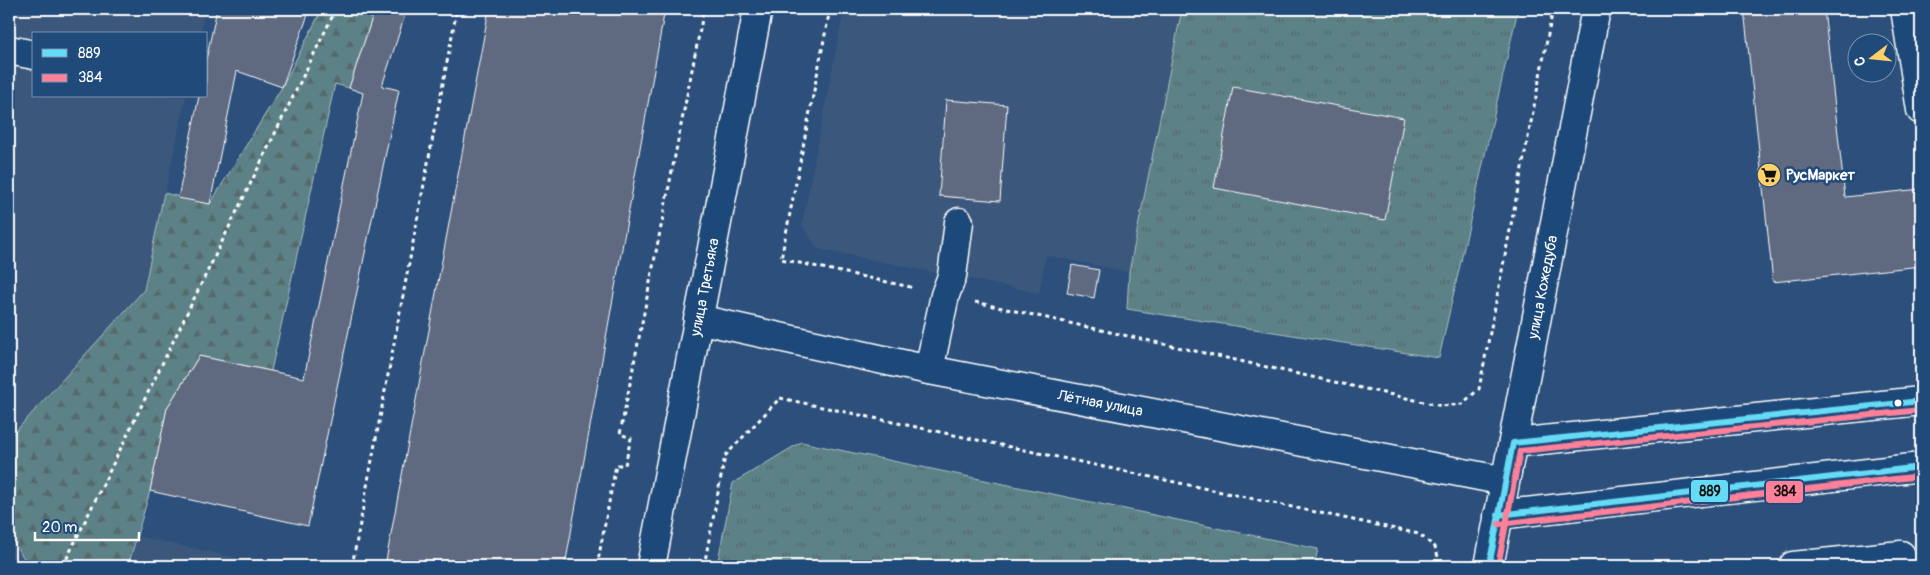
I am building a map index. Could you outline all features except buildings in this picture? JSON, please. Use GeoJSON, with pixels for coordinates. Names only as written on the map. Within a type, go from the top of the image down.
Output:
{"type":"FeatureCollection","features":[{"type":"Feature","properties":{"kind":"street","name":"улица Третьяка"},"geometry":{"type":"LineString","coordinates":[[651,566],[758,9]]}},
{"type":"Feature","properties":{"kind":"street","name":"улица Кожедуба"},"geometry":{"type":"LineString","coordinates":[[1489,566],[1596,9]]}},
{"type":"Feature","properties":{"kind":"street"},"geometry":{"type":"LineString","coordinates":[[1905,9],[1921,110]]}},
{"type":"Feature","properties":{"kind":"street"},"geometry":{"type":"LineString","coordinates":[[9,50],[32,55]]}},
{"type":"Feature","properties":{"kind":"street"},"geometry":{"type":"LineString","coordinates":[[929,370],[945,295],[952,276],[959,222]]}},
{"type":"Feature","properties":{"kind":"street","name":"Лётная улица"},"geometry":{"type":"LineString","coordinates":[[698,319],[929,370],[1505,481]]}},
{"type":"Feature","properties":{"kind":"street"},"geometry":{"type":"LineString","coordinates":[[1513,443],[1921,401]]}},
{"type":"Feature","properties":{"kind":"street"},"geometry":{"type":"LineString","coordinates":[[1498,515],[1921,467]]}},
{"type":"Feature","properties":{"kind":"street"},"geometry":{"type":"LineString","coordinates":[[1793,566],[1908,558]]}},
{"type":"Feature","properties":{"kind":"path"},"geometry":{"type":"LineString","coordinates":[[63,566],[336,9]]}},
{"type":"Feature","properties":{"kind":"path"},"geometry":{"type":"LineString","coordinates":[[352,566],[457,9]]}},
{"type":"Feature","properties":{"kind":"path"},"geometry":{"type":"LineString","coordinates":[[597,566],[616,465],[626,465],[631,438],[620,434],[704,9]]}},
{"type":"Feature","properties":{"kind":"path"},"geometry":{"type":"LineString","coordinates":[[830,9],[781,259],[1442,406],[1462,404],[1479,390],[1553,9]]}},
{"type":"Feature","properties":{"kind":"path"},"geometry":{"type":"LineString","coordinates":[[704,566],[725,456],[780,398],[1419,534],[1435,546],[1441,566]]}},
{"type":"Feature","properties":{"kind":"shaded area"},"geometry":{"type":"Polygon","coordinates":[[[9,9],[205,9],[200,32],[32,32],[32,98],[186,98],[144,290],[15,432],[9,436],[9,9]]]}},
{"type":"Feature","properties":{"kind":"shaded area"},"geometry":{"type":"Polygon","coordinates":[[[844,9],[1182,9],[1129,272],[1046,255],[1039,293],[818,249],[802,225],[844,9]]]}},
{"type":"Feature","properties":{"kind":"shaded area"},"geometry":{"type":"Polygon","coordinates":[[[9,536],[29,566],[9,566],[9,536]]]}},
{"type":"Feature","properties":{"kind":"shaded area"},"geometry":{"type":"Polygon","coordinates":[[[137,536],[272,566],[128,566],[137,536]]]}},
{"type":"Feature","properties":{"kind":"green space"},"geometry":{"type":"Polygon","coordinates":[[[322,9],[375,9],[349,88],[335,84],[271,371],[199,356],[167,408],[150,491],[128,566],[29,566],[9,536],[9,436],[15,432],[144,290],[164,193],[210,204],[282,87],[322,9]]]}},
{"type":"Feature","properties":{"kind":"green space"},"geometry":{"type":"Polygon","coordinates":[[[1182,9],[1518,9],[1439,358],[1127,309],[1129,272],[1182,9]]]}},
{"type":"Feature","properties":{"kind":"green space"},"geometry":{"type":"Polygon","coordinates":[[[801,442],[1318,549],[1314,566],[717,566],[733,483],[801,442]]]}},
{"type":"Feature","properties":{"kind":"transit line","name":"889"},"geometry":{"type":"LineString","coordinates":[[1489,566],[1513,443],[1921,401]]}},
{"type":"Feature","properties":{"kind":"transit line","name":"384"},"geometry":{"type":"LineString","coordinates":[[1498,566],[1520,451],[1921,410]]}},
{"type":"Feature","properties":{"kind":"transit line","name":"889"},"geometry":{"type":"LineString","coordinates":[[1498,515],[1921,467]]}},
{"type":"Feature","properties":{"kind":"transit line","name":"384"},"geometry":{"type":"LineString","coordinates":[[1499,524],[1921,476]]}},
{"type":"Feature","properties":{"kind":"place","name":"РусМаркет"},"geometry":{"type":"Point","coordinates":[1769,175]}}]}
